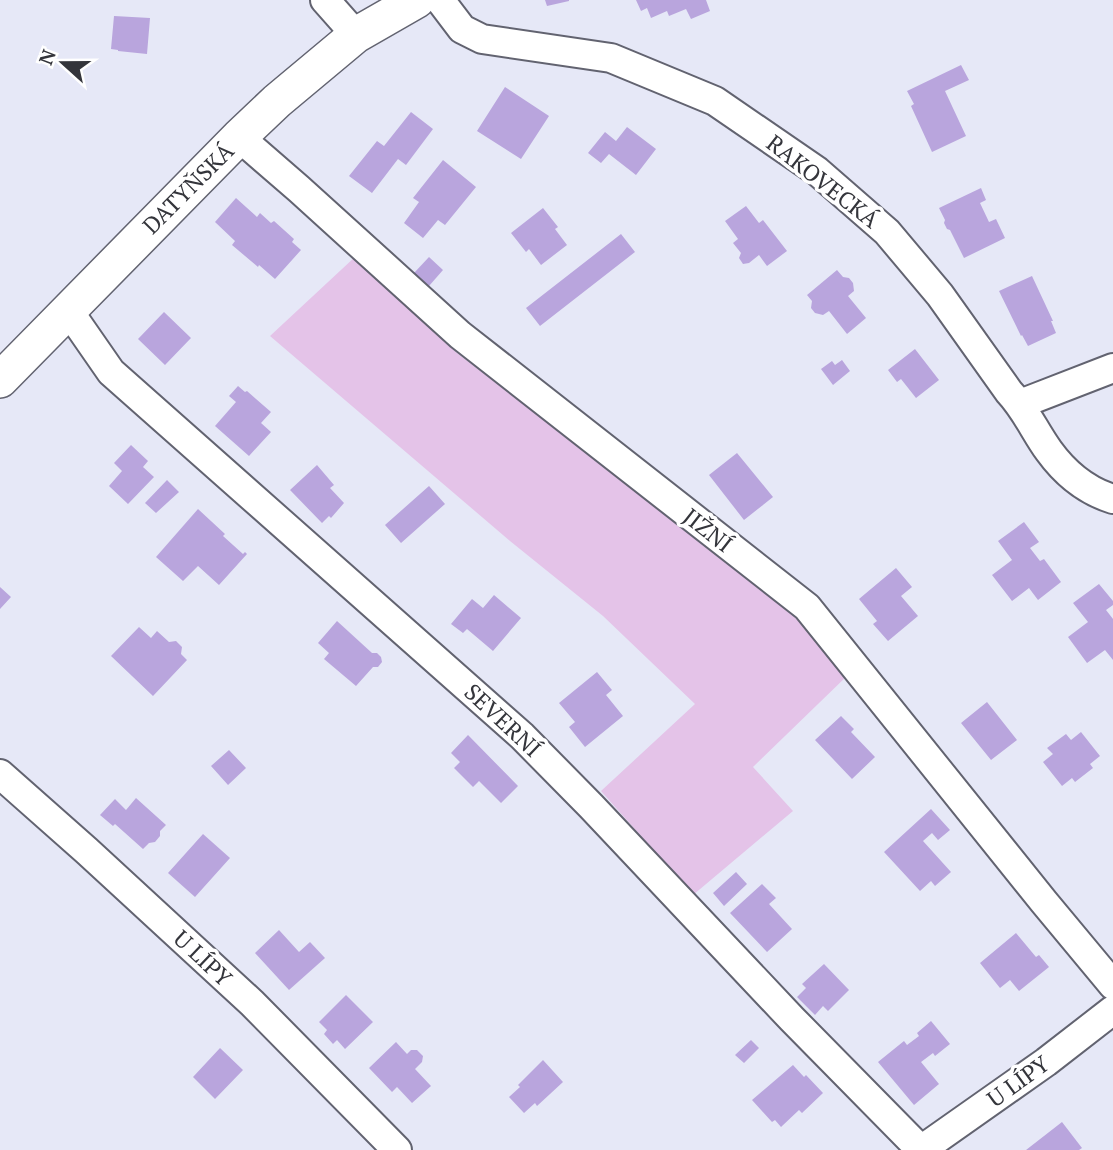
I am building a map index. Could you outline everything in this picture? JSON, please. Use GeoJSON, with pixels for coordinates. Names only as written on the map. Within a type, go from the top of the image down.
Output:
{"type":"FeatureCollection","features":[{"type":"Feature","properties":{"kind":"main road","name":"DATYŇSKÁ"},"geometry":{"type":"LineString","coordinates":[[0,380],[277,101],[356,35],[398,5]]}},
{"type":"Feature","properties":{"kind":"street"},"geometry":{"type":"LineString","coordinates":[[325,0],[356,35]]}},
{"type":"Feature","properties":{"kind":"street","name":"RAKOVECKÁ"},"geometry":{"type":"LineString","coordinates":[[440,0],[462,30],[482,39],[611,58],[715,101],[817,171],[887,232],[940,295],[1020,404],[1049,452],[1078,482],[1108,493]]}},
{"type":"Feature","properties":{"kind":"street","name":"JIŽNÍ"},"geometry":{"type":"LineString","coordinates":[[239,137],[460,335],[807,607],[1113,985]]}},
{"type":"Feature","properties":{"kind":"street","name":"SEVERNÍ"},"geometry":{"type":"LineString","coordinates":[[68,310],[111,372],[522,736],[921,1150]]}},
{"type":"Feature","properties":{"kind":"street"},"geometry":{"type":"LineString","coordinates":[[1020,404],[1113,368]]}},
{"type":"Feature","properties":{"kind":"street","name":"U LÍPY"},"geometry":{"type":"LineString","coordinates":[[0,774],[252,1003],[397,1150]]}},
{"type":"Feature","properties":{"kind":"street","name":"U LÍPY"},"geometry":{"type":"LineString","coordinates":[[921,1150],[1046,1062],[1113,1010]]}},
{"type":"Feature","properties":{"kind":"shaded area"},"geometry":{"type":"Polygon","coordinates":[[[356,256],[457,353],[771,589],[849,674],[753,767],[793,811],[693,895],[601,791],[695,704],[603,616],[510,541],[270,336],[356,256]]]}},
{"type":"Feature","properties":{"kind":"building"},"geometry":{"type":"Polygon","coordinates":[[[545,0],[569,0],[569,1],[547,6],[545,0]]]}},
{"type":"Feature","properties":{"kind":"building"},"geometry":{"type":"Polygon","coordinates":[[[636,0],[706,0],[710,11],[691,19],[686,9],[669,16],[667,11],[651,18],[647,8],[641,11],[636,0]]]}},
{"type":"Feature","properties":{"kind":"building"},"geometry":{"type":"Polygon","coordinates":[[[114,16],[150,18],[147,54],[111,49],[114,16]]]}},
{"type":"Feature","properties":{"kind":"building"},"geometry":{"type":"Polygon","coordinates":[[[961,65],[969,80],[945,91],[966,136],[932,152],[907,91],[961,65]]]}},
{"type":"Feature","properties":{"kind":"building"},"geometry":{"type":"Polygon","coordinates":[[[505,87],[549,116],[521,159],[477,131],[505,87]]]}},
{"type":"Feature","properties":{"kind":"building"},"geometry":{"type":"Polygon","coordinates":[[[411,112],[433,129],[406,165],[398,159],[372,193],[349,176],[377,141],[384,146],[411,112]]]}},
{"type":"Feature","properties":{"kind":"building"},"geometry":{"type":"Polygon","coordinates":[[[627,127],[656,149],[636,175],[609,154],[601,163],[588,153],[605,132],[616,141],[627,127]]]}},
{"type":"Feature","properties":{"kind":"building"},"geometry":{"type":"Polygon","coordinates":[[[443,160],[476,187],[445,225],[438,220],[423,238],[404,223],[419,202],[413,198],[443,160]]]}},
{"type":"Feature","properties":{"kind":"building"},"geometry":{"type":"Polygon","coordinates":[[[981,188],[986,200],[980,203],[989,222],[996,219],[1005,238],[964,258],[944,223],[939,208],[981,188]]]}},
{"type":"Feature","properties":{"kind":"building"},"geometry":{"type":"Polygon","coordinates":[[[236,198],[257,217],[260,213],[271,223],[274,221],[294,239],[292,242],[301,250],[275,279],[232,245],[235,241],[215,222],[236,198]]]}},
{"type":"Feature","properties":{"kind":"building"},"geometry":{"type":"Polygon","coordinates":[[[746,206],[759,223],[763,220],[787,251],[767,266],[759,255],[743,264],[739,258],[741,253],[733,243],[738,239],[725,221],[746,206]]]}},
{"type":"Feature","properties":{"kind":"building"},"geometry":{"type":"Polygon","coordinates":[[[543,208],[558,227],[555,229],[567,245],[541,265],[529,249],[526,252],[511,233],[543,208]]]}},
{"type":"Feature","properties":{"kind":"building"},"geometry":{"type":"Polygon","coordinates":[[[621,234],[635,252],[540,326],[526,308],[621,234]]]}},
{"type":"Feature","properties":{"kind":"building"},"geometry":{"type":"Polygon","coordinates":[[[429,257],[443,270],[429,286],[414,273],[429,257]]]}},
{"type":"Feature","properties":{"kind":"building"},"geometry":{"type":"Polygon","coordinates":[[[837,270],[853,283],[854,291],[848,296],[866,318],[847,334],[829,311],[823,315],[815,313],[811,308],[812,301],[807,295],[837,270]]]}},
{"type":"Feature","properties":{"kind":"building"},"geometry":{"type":"Polygon","coordinates":[[[1032,276],[1056,333],[1028,346],[999,291],[1032,276]]]}},
{"type":"Feature","properties":{"kind":"building"},"geometry":{"type":"Polygon","coordinates":[[[164,312],[191,338],[165,365],[138,339],[164,312]]]}},
{"type":"Feature","properties":{"kind":"building"},"geometry":{"type":"Polygon","coordinates":[[[915,349],[939,380],[916,398],[901,379],[897,382],[888,370],[915,349]]]}},
{"type":"Feature","properties":{"kind":"building"},"geometry":{"type":"Polygon","coordinates":[[[842,360],[850,371],[833,385],[821,369],[832,361],[835,365],[842,360]]]}},
{"type":"Feature","properties":{"kind":"building"},"geometry":{"type":"Polygon","coordinates":[[[238,386],[271,412],[261,423],[271,432],[249,456],[215,426],[236,402],[229,396],[238,386]]]}},
{"type":"Feature","properties":{"kind":"building"},"geometry":{"type":"Polygon","coordinates":[[[131,445],[148,461],[143,467],[154,477],[128,504],[109,486],[122,471],[114,463],[131,445]]]}},
{"type":"Feature","properties":{"kind":"building"},"geometry":{"type":"Polygon","coordinates":[[[737,453],[773,497],[744,520],[709,475],[737,453]]]}},
{"type":"Feature","properties":{"kind":"building"},"geometry":{"type":"Polygon","coordinates":[[[317,465],[334,485],[330,488],[344,503],[331,518],[329,516],[322,523],[290,490],[317,465]]]}},
{"type":"Feature","properties":{"kind":"building"},"geometry":{"type":"Polygon","coordinates":[[[167,480],[179,492],[156,513],[145,503],[167,480]]]}},
{"type":"Feature","properties":{"kind":"building"},"geometry":{"type":"Polygon","coordinates":[[[429,486],[445,504],[401,543],[385,525],[429,486]]]}},
{"type":"Feature","properties":{"kind":"building"},"geometry":{"type":"Polygon","coordinates":[[[198,509],[225,534],[223,536],[243,554],[247,554],[219,585],[198,566],[183,581],[156,557],[198,509]]]}},
{"type":"Feature","properties":{"kind":"building"},"geometry":{"type":"Polygon","coordinates":[[[1024,522],[1039,542],[1030,548],[1040,561],[1044,559],[1061,582],[1038,600],[1029,588],[1012,601],[992,575],[1012,560],[998,541],[1024,522]]]}},
{"type":"Feature","properties":{"kind":"building"},"geometry":{"type":"Polygon","coordinates":[[[896,568],[912,587],[901,596],[918,616],[888,641],[873,624],[877,621],[859,599],[896,568]]]}},
{"type":"Feature","properties":{"kind":"building"},"geometry":{"type":"Polygon","coordinates":[[[1099,584],[1113,601],[1113,605],[1106,610],[1113,619],[1113,660],[1105,650],[1087,663],[1068,637],[1088,622],[1073,603],[1099,584]]]}},
{"type":"Feature","properties":{"kind":"building"},"geometry":{"type":"Polygon","coordinates":[[[0,587],[11,597],[0,609],[0,587]]]}},
{"type":"Feature","properties":{"kind":"building"},"geometry":{"type":"Polygon","coordinates":[[[494,595],[521,618],[493,651],[467,629],[463,633],[451,624],[472,599],[483,608],[494,595]]]}},
{"type":"Feature","properties":{"kind":"building"},"geometry":{"type":"Polygon","coordinates":[[[337,621],[372,653],[381,657],[382,662],[378,667],[373,667],[356,686],[324,659],[329,653],[318,643],[337,621]]]}},
{"type":"Feature","properties":{"kind":"building"},"geometry":{"type":"Polygon","coordinates":[[[139,627],[151,638],[157,631],[169,642],[176,641],[182,647],[181,654],[187,660],[153,696],[111,656],[139,627]]]}},
{"type":"Feature","properties":{"kind":"building"},"geometry":{"type":"Polygon","coordinates":[[[597,672],[612,690],[606,695],[623,716],[585,747],[569,727],[575,722],[559,703],[597,672]]]}},
{"type":"Feature","properties":{"kind":"building"},"geometry":{"type":"Polygon","coordinates":[[[987,702],[1017,740],[991,760],[961,723],[987,702]]]}},
{"type":"Feature","properties":{"kind":"building"},"geometry":{"type":"Polygon","coordinates":[[[841,716],[854,729],[851,732],[875,757],[852,779],[815,740],[841,716]]]}},
{"type":"Feature","properties":{"kind":"building"},"geometry":{"type":"Polygon","coordinates":[[[1081,732],[1100,756],[1090,764],[1093,768],[1075,782],[1072,778],[1062,786],[1043,762],[1053,754],[1047,748],[1066,734],[1071,740],[1081,732]]]}},
{"type":"Feature","properties":{"kind":"building"},"geometry":{"type":"Polygon","coordinates":[[[468,735],[518,786],[501,803],[479,781],[473,787],[454,768],[460,762],[451,753],[468,735]]]}},
{"type":"Feature","properties":{"kind":"building"},"geometry":{"type":"Polygon","coordinates":[[[229,750],[246,768],[228,785],[211,766],[229,750]]]}},
{"type":"Feature","properties":{"kind":"building"},"geometry":{"type":"Polygon","coordinates":[[[136,798],[166,825],[155,842],[149,843],[143,849],[115,824],[113,826],[100,815],[115,799],[126,810],[136,798]]]}},
{"type":"Feature","properties":{"kind":"building"},"geometry":{"type":"Polygon","coordinates":[[[931,809],[950,830],[938,840],[932,833],[923,841],[951,872],[935,886],[931,881],[920,891],[884,852],[931,809]]]}},
{"type":"Feature","properties":{"kind":"building"},"geometry":{"type":"Polygon","coordinates":[[[203,834],[230,858],[195,897],[168,873],[203,834]]]}},
{"type":"Feature","properties":{"kind":"building"},"geometry":{"type":"Polygon","coordinates":[[[736,872],[747,884],[724,906],[713,893],[736,872]]]}},
{"type":"Feature","properties":{"kind":"building"},"geometry":{"type":"Polygon","coordinates":[[[762,884],[776,898],[769,904],[792,929],[767,952],[730,913],[762,884]]]}},
{"type":"Feature","properties":{"kind":"building"},"geometry":{"type":"Polygon","coordinates":[[[279,930],[299,952],[310,942],[325,958],[289,990],[255,953],[279,930]]]}},
{"type":"Feature","properties":{"kind":"building"},"geometry":{"type":"Polygon","coordinates":[[[1016,933],[1036,957],[1039,955],[1049,967],[1019,991],[1010,980],[1000,988],[980,963],[1016,933]]]}},
{"type":"Feature","properties":{"kind":"building"},"geometry":{"type":"Polygon","coordinates":[[[824,964],[849,990],[828,1011],[823,1006],[815,1015],[797,997],[806,988],[802,984],[824,964]]]}},
{"type":"Feature","properties":{"kind":"building"},"geometry":{"type":"Polygon","coordinates":[[[346,995],[373,1022],[345,1049],[337,1040],[333,1044],[324,1034],[327,1030],[319,1022],[346,995]]]}},
{"type":"Feature","properties":{"kind":"building"},"geometry":{"type":"Polygon","coordinates":[[[931,1021],[950,1044],[935,1056],[933,1053],[921,1062],[939,1084],[914,1105],[878,1062],[904,1041],[907,1045],[919,1036],[917,1033],[931,1021]]]}},
{"type":"Feature","properties":{"kind":"building"},"geometry":{"type":"Polygon","coordinates":[[[751,1040],[759,1048],[744,1063],[735,1055],[751,1040]]]}},
{"type":"Feature","properties":{"kind":"building"},"geometry":{"type":"Polygon","coordinates":[[[396,1042],[407,1054],[411,1050],[417,1050],[423,1056],[422,1062],[415,1069],[431,1086],[412,1103],[397,1087],[392,1092],[369,1068],[396,1042]]]}},
{"type":"Feature","properties":{"kind":"building"},"geometry":{"type":"Polygon","coordinates":[[[220,1048],[243,1070],[215,1099],[193,1077],[220,1048]]]}},
{"type":"Feature","properties":{"kind":"building"},"geometry":{"type":"Polygon","coordinates":[[[543,1060],[563,1082],[537,1106],[535,1103],[524,1113],[509,1097],[543,1060]]]}},
{"type":"Feature","properties":{"kind":"building"},"geometry":{"type":"Polygon","coordinates":[[[793,1065],[823,1093],[802,1113],[799,1110],[781,1127],[775,1120],[772,1122],[752,1100],[793,1065]]]}},
{"type":"Feature","properties":{"kind":"building"},"geometry":{"type":"Polygon","coordinates":[[[1062,1122],[1082,1148],[1026,1150],[1062,1122]]]}}]}
